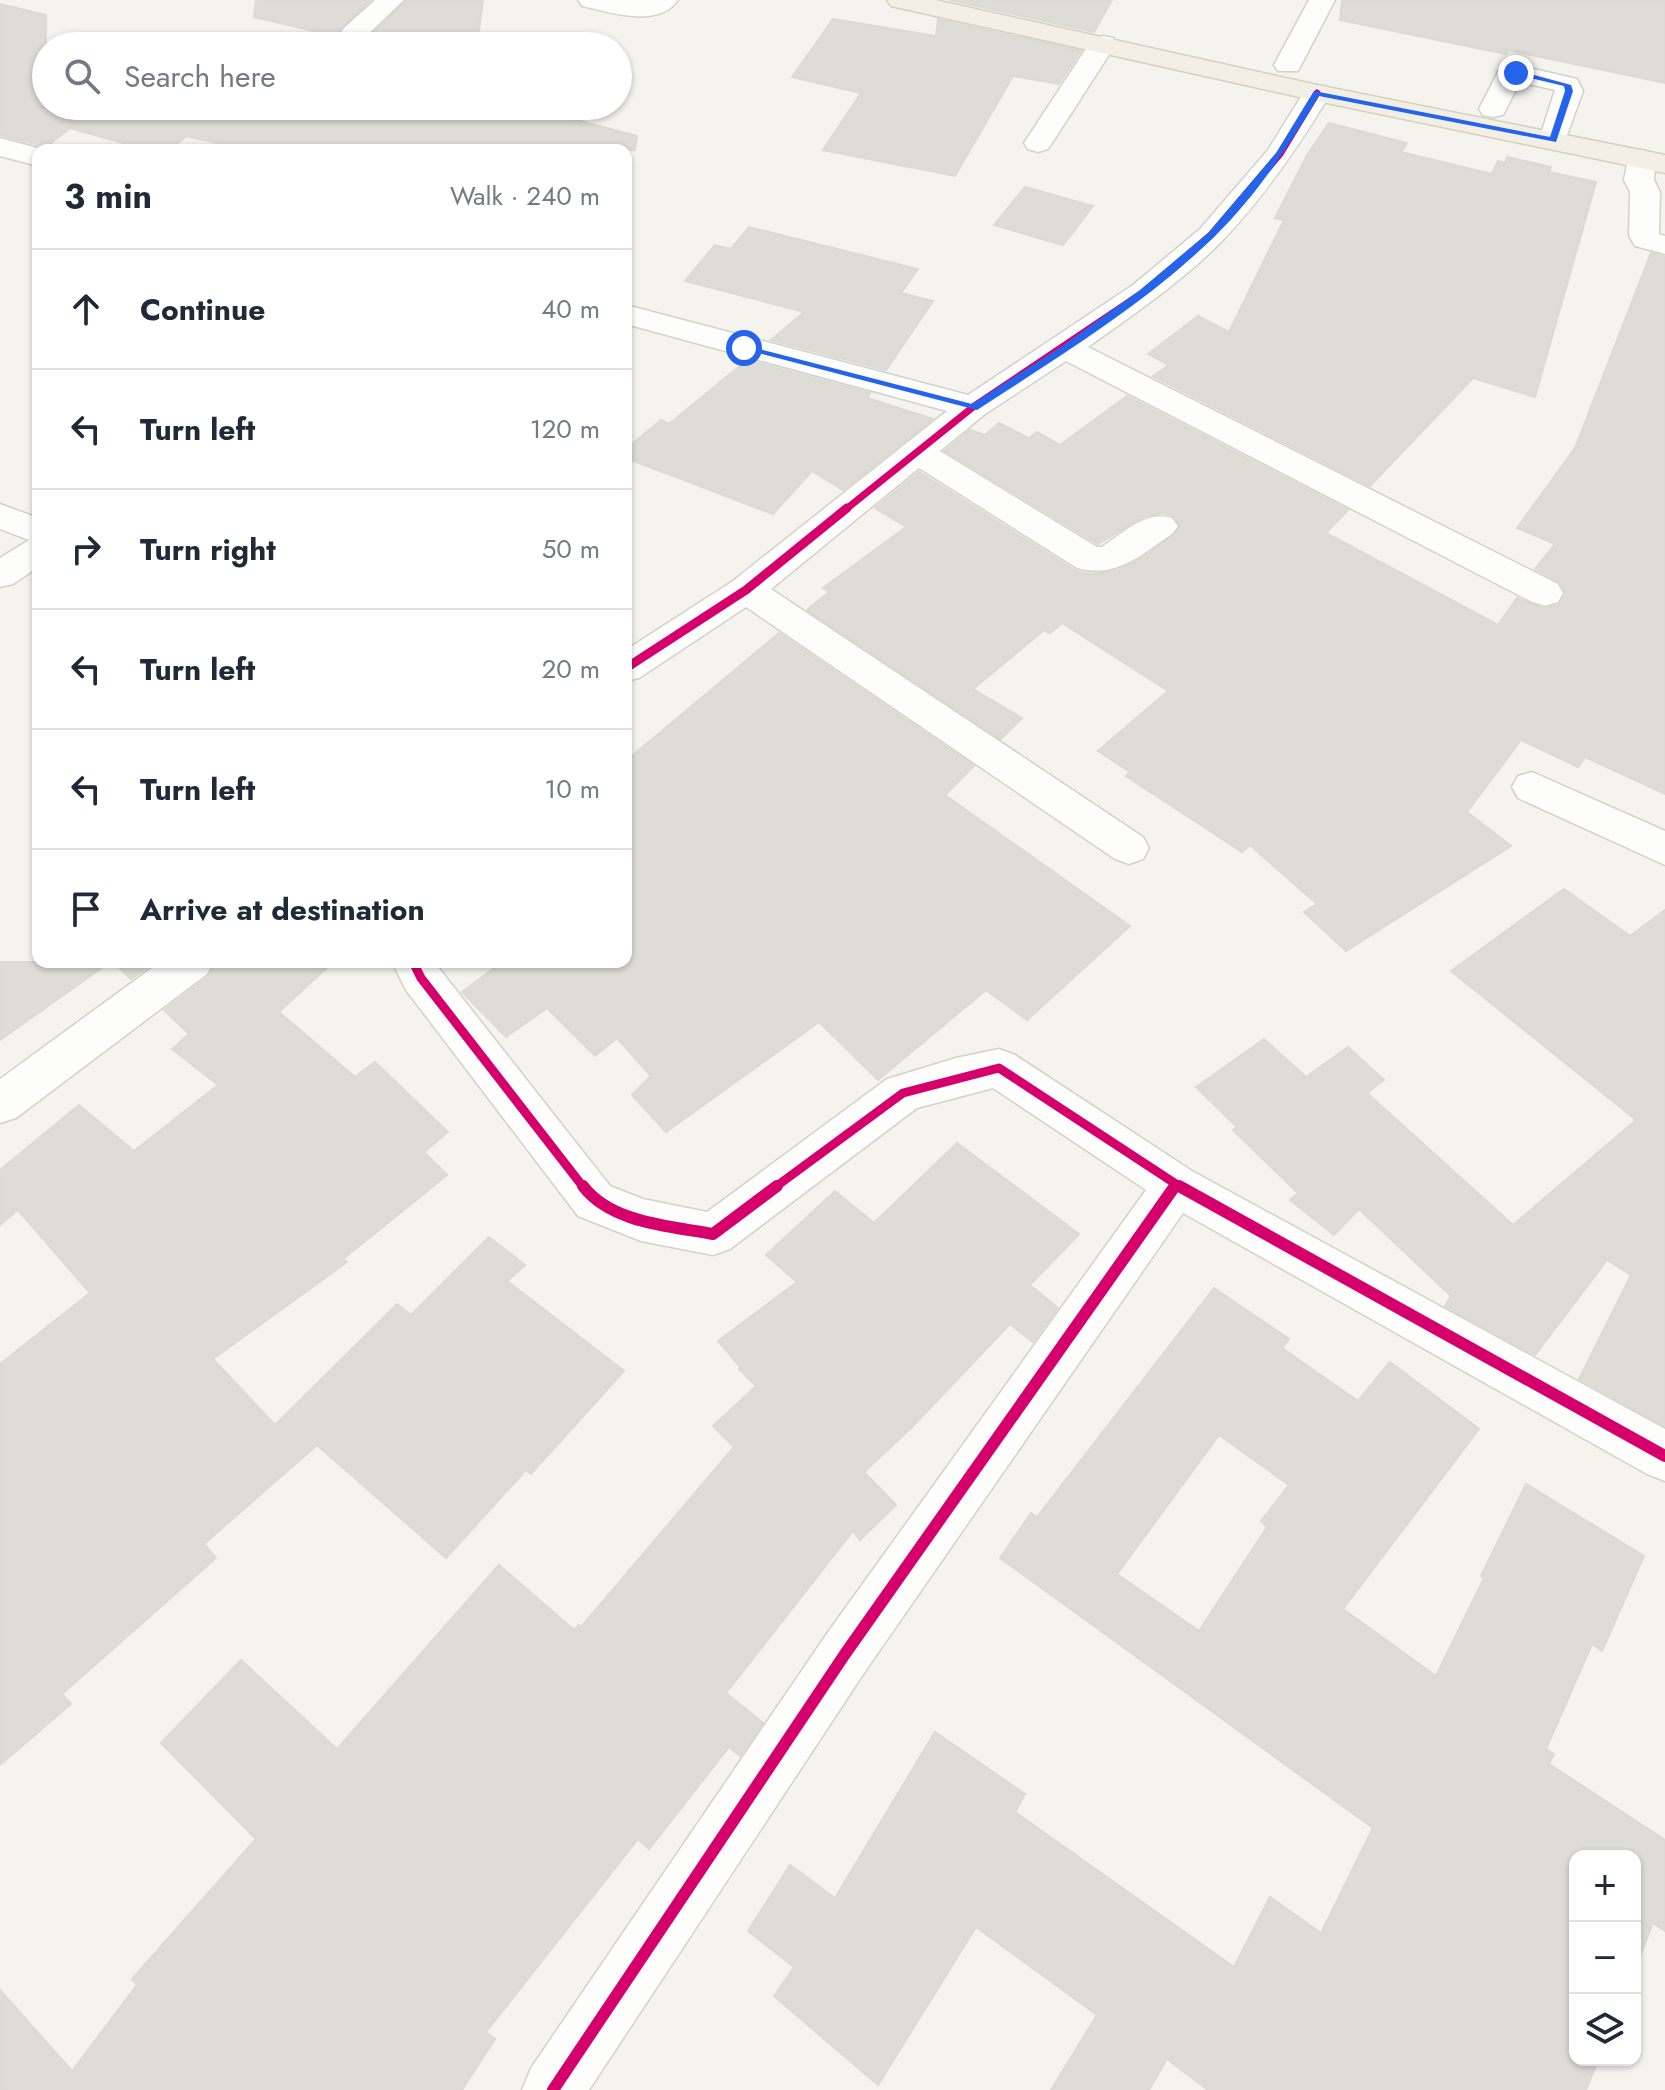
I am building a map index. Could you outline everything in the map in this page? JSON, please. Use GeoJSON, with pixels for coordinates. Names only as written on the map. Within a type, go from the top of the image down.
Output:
{"type":"FeatureCollection","features":[{"type":"Feature","properties":{"kind":"main road"},"geometry":{"type":"LineString","coordinates":[[900,0],[1317,93],[1556,132],[1657,157]]}},
{"type":"Feature","properties":{"kind":"main road"},"geometry":{"type":"LineString","coordinates":[[984,0],[1493,109],[1556,132]]}},
{"type":"Feature","properties":{"kind":"street"},"geometry":{"type":"LineString","coordinates":[[355,32],[391,0]]}},
{"type":"Feature","properties":{"kind":"street"},"geometry":{"type":"LineString","coordinates":[[591,0],[654,8],[665,0]]}},
{"type":"Feature","properties":{"kind":"street"},"geometry":{"type":"LineString","coordinates":[[1288,65],[1322,0]]}},
{"type":"Feature","properties":{"kind":"street"},"geometry":{"type":"LineString","coordinates":[[1038,143],[1103,44]]}},
{"type":"Feature","properties":{"kind":"street"},"geometry":{"type":"LineString","coordinates":[[1493,109],[1509,76],[1526,73],[1567,85],[1569,91],[1556,132]]}},
{"type":"Feature","properties":{"kind":"street"},"geometry":{"type":"LineString","coordinates":[[632,664],[746,590],[973,407],[1144,292],[1211,235],[1280,154],[1317,93]]}},
{"type":"Feature","properties":{"kind":"street"},"geometry":{"type":"LineString","coordinates":[[0,147],[32,155]]}},
{"type":"Feature","properties":{"kind":"street"},"geometry":{"type":"LineString","coordinates":[[1657,157],[1639,180],[1655,194],[1643,230],[1646,240],[1665,245]]}},
{"type":"Feature","properties":{"kind":"street"},"geometry":{"type":"LineString","coordinates":[[632,316],[973,407]]}},
{"type":"Feature","properties":{"kind":"street"},"geometry":{"type":"LineString","coordinates":[[1065,348],[1545,593]]}},
{"type":"Feature","properties":{"kind":"street"},"geometry":{"type":"LineString","coordinates":[[917,452],[1090,559],[1109,559],[1160,526]]}},
{"type":"Feature","properties":{"kind":"street"},"geometry":{"type":"LineString","coordinates":[[0,516],[32,529]]}},
{"type":"Feature","properties":{"kind":"street"},"geometry":{"type":"LineString","coordinates":[[0,575],[32,554]]}},
{"type":"Feature","properties":{"kind":"street"},"geometry":{"type":"LineString","coordinates":[[746,590],[1129,848]]}},
{"type":"Feature","properties":{"kind":"street"},"geometry":{"type":"LineString","coordinates":[[1532,787],[1665,849]]}},
{"type":"Feature","properties":{"kind":"street"},"geometry":{"type":"LineString","coordinates":[[0,1104],[184,968]]}},
{"type":"Feature","properties":{"kind":"street"},"geometry":{"type":"LineString","coordinates":[[416,968],[594,1201],[641,1220],[713,1234],[903,1093],[999,1068],[1176,1185],[1665,1456]]}},
{"type":"Feature","properties":{"kind":"street"},"geometry":{"type":"LineString","coordinates":[[553,2090],[845,1654],[1176,1185]]}},
{"type":"Feature","properties":{"kind":"building"},"geometry":{"type":"Polygon","coordinates":[[[256,0],[371,0],[338,32],[318,32],[254,17],[256,0]]]}},
{"type":"Feature","properties":{"kind":"building"},"geometry":{"type":"Polygon","coordinates":[[[407,0],[483,0],[479,32],[374,32],[407,0]]]}},
{"type":"Feature","properties":{"kind":"building"},"geometry":{"type":"Polygon","coordinates":[[[949,0],[1112,0],[1094,32],[949,0]]]}},
{"type":"Feature","properties":{"kind":"building"},"geometry":{"type":"Polygon","coordinates":[[[1342,0],[1665,0],[1665,83],[1508,50],[1506,54],[1340,20],[1342,0]]]}},
{"type":"Feature","properties":{"kind":"building"},"geometry":{"type":"Polygon","coordinates":[[[0,4],[46,15],[46,32],[32,32],[32,120],[577,120],[637,136],[635,150],[632,150],[632,144],[222,144],[186,136],[177,144],[127,144],[70,128],[50,144],[34,144],[0,135],[0,4]]]}},
{"type":"Feature","properties":{"kind":"building"},"geometry":{"type":"Polygon","coordinates":[[[833,19],[936,36],[938,19],[1081,51],[1059,84],[1013,76],[955,176],[823,150],[861,93],[792,77],[833,19]]]}},
{"type":"Feature","properties":{"kind":"building"},"geometry":{"type":"Polygon","coordinates":[[[1329,123],[1407,143],[1401,152],[1492,174],[1498,161],[1505,163],[1507,157],[1551,167],[1549,172],[1596,182],[1535,397],[1473,378],[1370,486],[1153,376],[1169,365],[1148,354],[1198,316],[1229,332],[1284,220],[1275,218],[1307,155],[1329,123]]]}},
{"type":"Feature","properties":{"kind":"building"},"geometry":{"type":"Polygon","coordinates":[[[1025,187],[1093,206],[1063,245],[994,225],[1025,187]]]}},
{"type":"Feature","properties":{"kind":"building"},"geometry":{"type":"Polygon","coordinates":[[[749,227],[918,269],[901,293],[933,301],[886,370],[771,340],[804,312],[685,281],[715,245],[731,249],[749,227]]]}},
{"type":"Feature","properties":{"kind":"building"},"geometry":{"type":"Polygon","coordinates":[[[1651,253],[1665,257],[1665,794],[1585,757],[1578,767],[1521,740],[1467,812],[1511,846],[1346,951],[1304,912],[1317,904],[1250,845],[1242,852],[1126,776],[1130,772],[1098,751],[1168,691],[1062,623],[1050,633],[1044,630],[973,689],[1022,718],[1001,739],[807,610],[829,592],[823,588],[906,527],[875,508],[919,472],[1076,571],[1091,574],[1117,571],[1151,552],[1180,528],[1172,515],[1162,513],[1143,517],[1098,544],[945,451],[970,430],[985,435],[999,423],[1029,438],[1037,432],[1060,445],[1127,396],[1348,510],[1326,533],[1498,625],[1517,598],[1544,609],[1559,605],[1566,594],[1561,583],[1535,569],[1555,544],[1517,528],[1575,448],[1651,253]]]}},
{"type":"Feature","properties":{"kind":"building"},"geometry":{"type":"Polygon","coordinates":[[[747,360],[870,393],[867,398],[933,419],[843,490],[812,471],[773,514],[632,460],[632,444],[661,420],[669,424],[747,360]]]}},
{"type":"Feature","properties":{"kind":"building"},"geometry":{"type":"Polygon","coordinates":[[[779,633],[974,766],[945,795],[1130,926],[1027,1020],[986,990],[878,1080],[819,1022],[666,1132],[632,1095],[651,1076],[617,1038],[595,1056],[547,1008],[506,1037],[462,992],[494,968],[632,968],[632,756],[779,633]]]}},
{"type":"Feature","properties":{"kind":"building"},"geometry":{"type":"Polygon","coordinates":[[[1564,889],[1630,936],[1665,910],[1665,1426],[1579,1379],[1631,1275],[1607,1260],[1535,1355],[1445,1306],[1451,1296],[1359,1209],[1334,1235],[1290,1200],[1298,1193],[1233,1130],[1237,1127],[1196,1087],[1264,1039],[1306,1077],[1348,1047],[1384,1080],[1367,1093],[1513,1225],[1636,1120],[1451,971],[1564,889]]]}},
{"type":"Feature","properties":{"kind":"building"},"geometry":{"type":"Polygon","coordinates":[[[0,962],[32,962],[32,968],[102,968],[0,1040],[0,962]]]}},
{"type":"Feature","properties":{"kind":"building"},"geometry":{"type":"Polygon","coordinates":[[[119,968],[147,968],[131,979],[119,968]]]}},
{"type":"Feature","properties":{"kind":"building"},"geometry":{"type":"Polygon","coordinates":[[[213,968],[327,968],[279,1012],[355,1077],[375,1062],[448,1132],[424,1152],[447,1175],[343,1259],[347,1262],[213,1359],[275,1425],[397,1304],[411,1315],[489,1237],[525,1265],[507,1281],[624,1371],[531,1474],[526,1470],[446,1558],[317,1445],[204,1544],[216,1558],[62,1694],[71,1704],[0,1765],[0,1364],[90,1293],[18,1210],[0,1225],[0,1170],[79,1105],[134,1151],[218,1085],[172,1049],[189,1034],[164,1010],[209,976],[213,968]]]}},
{"type":"Feature","properties":{"kind":"building"},"geometry":{"type":"Polygon","coordinates":[[[957,1143],[1079,1234],[1030,1285],[1058,1308],[1033,1342],[1010,1324],[912,1427],[864,1472],[896,1505],[860,1540],[853,1531],[726,1693],[763,1723],[740,1756],[729,1747],[649,1849],[638,1839],[486,2032],[495,2039],[462,2090],[0,2090],[0,1990],[72,2071],[137,1985],[132,1979],[256,1839],[161,1743],[241,1660],[337,1749],[499,1565],[574,1630],[579,1625],[581,1627],[734,1447],[713,1426],[756,1386],[718,1341],[797,1282],[766,1255],[835,1191],[874,1223],[957,1143]]]}},
{"type":"Feature","properties":{"kind":"building"},"geometry":{"type":"Polygon","coordinates":[[[1214,1288],[1289,1339],[1282,1348],[1358,1401],[1390,1362],[1479,1429],[1343,1609],[1436,1676],[1526,1484],[1644,1556],[1602,1651],[1592,1644],[1546,1749],[1554,1754],[1549,1764],[1665,1840],[1665,1931],[1653,1923],[1641,1954],[1641,1850],[1569,1850],[1569,2066],[1596,2066],[1586,2090],[1208,2090],[1167,2059],[1149,2090],[1051,2090],[1097,2015],[976,1927],[878,2085],[774,1996],[794,1967],[748,1931],[790,1865],[835,1898],[935,1732],[1025,1794],[1015,1812],[1234,1967],[1270,1897],[1321,1933],[1373,1828],[1000,1558],[1031,1513],[1037,1517],[1214,1288]],[[1219,1435],[1117,1574],[1199,1631],[1267,1527],[1261,1521],[1289,1485],[1219,1435]]]}},
{"type":"Feature","properties":{"kind":"cycle path"},"geometry":{"type":"LineString","coordinates":[[632,664],[746,590],[973,407],[1144,292],[1211,235],[1280,154],[1317,93]]}},
{"type":"Feature","properties":{"kind":"cycle path"},"geometry":{"type":"LineString","coordinates":[[416,968],[594,1201],[641,1220],[713,1234],[903,1093],[999,1068],[1176,1185],[1665,1456]]}},
{"type":"Feature","properties":{"kind":"cycle path"},"geometry":{"type":"LineString","coordinates":[[553,2090],[845,1654],[1176,1185]]}},
{"type":"Feature","properties":{"kind":"route"},"geometry":{"type":"LineString","coordinates":[[744,348],[973,407],[1144,292],[1211,235],[1280,154],[1317,93],[1553,140],[1569,91],[1567,85],[1559,80],[1516,73]]}}]}
